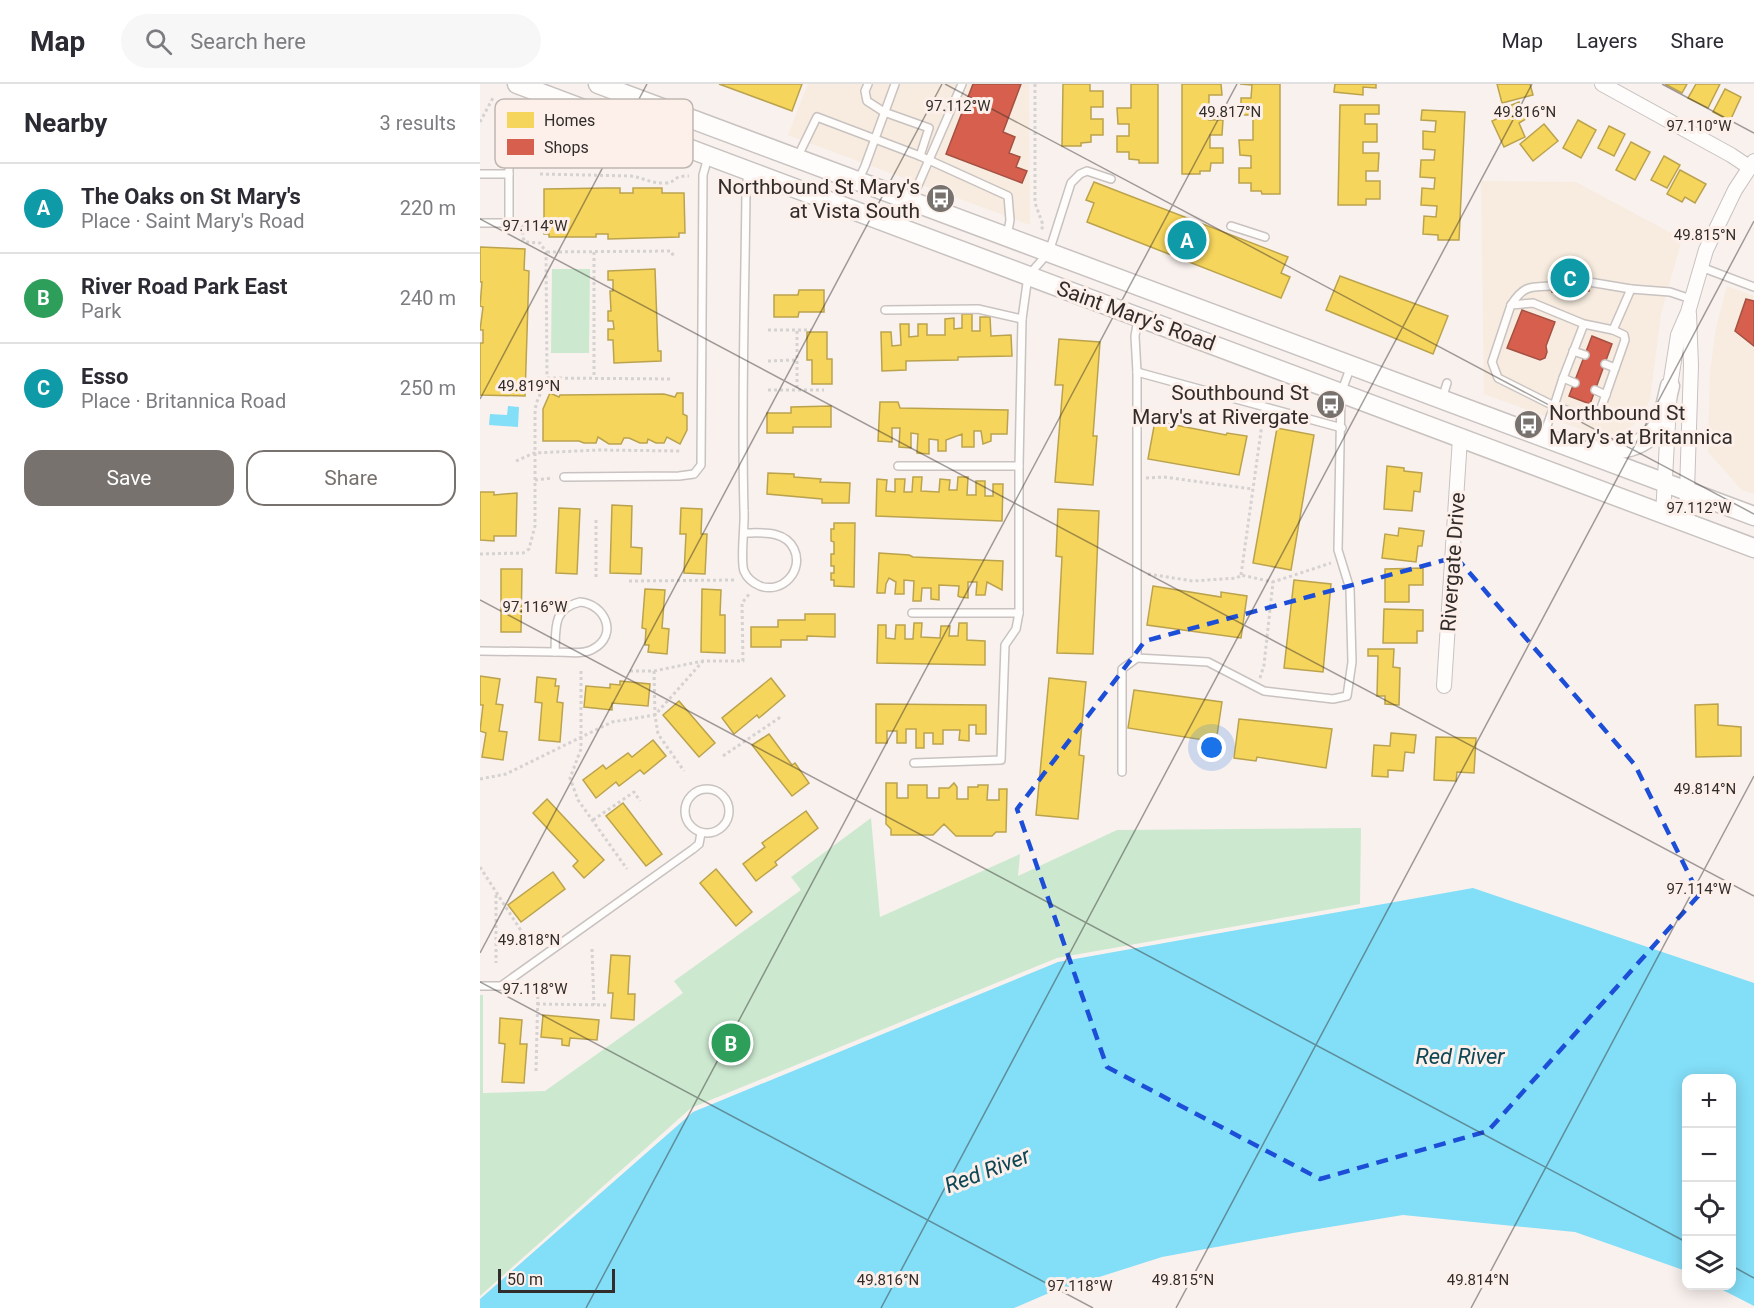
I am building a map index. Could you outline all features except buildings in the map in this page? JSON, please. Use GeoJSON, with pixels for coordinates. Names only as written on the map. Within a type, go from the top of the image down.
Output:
{"type":"FeatureCollection","features":[{"type":"Feature","properties":{"kind":"main road","name":"Saint Mary's Road"},"geometry":{"type":"LineString","coordinates":[[517,84],[557,99]]}},
{"type":"Feature","properties":{"kind":"main road","name":"Saint Mary's Road"},"geometry":{"type":"LineString","coordinates":[[598,84],[638,99]]}},
{"type":"Feature","properties":{"kind":"main road"},"geometry":{"type":"LineString","coordinates":[[614,99],[616,91]]}},
{"type":"Feature","properties":{"kind":"main road","name":"Saint Mary's Road"},"geometry":{"type":"LineString","coordinates":[[693,120],[1351,365],[1445,391],[1543,437],[1754,516]]}},
{"type":"Feature","properties":{"kind":"main road","name":"Saint Mary's Road"},"geometry":{"type":"LineString","coordinates":[[693,150],[1754,548]]}},
{"type":"Feature","properties":{"kind":"main road"},"geometry":{"type":"LineString","coordinates":[[823,198],[858,181]]}},
{"type":"Feature","properties":{"kind":"main road"},"geometry":{"type":"LineString","coordinates":[[1570,447],[1605,451],[1625,449],[1642,442],[1652,435],[1660,422],[1670,386]]}},
{"type":"Feature","properties":{"kind":"street"},"geometry":{"type":"LineString","coordinates":[[1602,84],[1731,155],[1752,164],[1714,232],[1678,335],[1670,386],[1663,514]]}},
{"type":"Feature","properties":{"kind":"street"},"geometry":{"type":"LineString","coordinates":[[1686,523],[1691,365],[1690,305]]}},
{"type":"Feature","properties":{"kind":"street","name":"Rivergate Drive"},"geometry":{"type":"LineString","coordinates":[[1444,686],[1461,438]]}},
{"type":"Feature","properties":{"kind":"lane"},"geometry":{"type":"LineString","coordinates":[[868,84],[865,91],[867,101],[884,112],[928,128],[920,156]]}},
{"type":"Feature","properties":{"kind":"lane"},"geometry":{"type":"LineString","coordinates":[[858,181],[895,84]]}},
{"type":"Feature","properties":{"kind":"lane"},"geometry":{"type":"LineString","coordinates":[[911,201],[962,84]]}},
{"type":"Feature","properties":{"kind":"lane"},"geometry":{"type":"LineString","coordinates":[[797,158],[817,117],[930,160],[1008,196],[1010,220],[1007,237]]}},
{"type":"Feature","properties":{"kind":"lane"},"geometry":{"type":"LineString","coordinates":[[564,477],[679,476],[694,474],[701,465],[703,175],[709,156]]}},
{"type":"Feature","properties":{"kind":"lane"},"geometry":{"type":"LineString","coordinates":[[480,223],[509,223],[509,168]]}},
{"type":"Feature","properties":{"kind":"lane"},"geometry":{"type":"LineString","coordinates":[[745,533],[779,535],[792,546],[797,563],[794,572],[782,585],[774,588],[756,584],[749,579],[743,563],[748,171]]}},
{"type":"Feature","properties":{"kind":"lane"},"geometry":{"type":"LineString","coordinates":[[914,763],[1000,760],[1005,645],[1016,629],[1020,613],[1019,466],[1022,320],[1028,276],[1049,252],[1071,183],[1087,171],[1111,179]]}},
{"type":"Feature","properties":{"kind":"lane"},"geometry":{"type":"LineString","coordinates":[[481,174],[509,174]]}},
{"type":"Feature","properties":{"kind":"lane"},"geometry":{"type":"LineString","coordinates":[[1231,226],[1265,237]]}},
{"type":"Feature","properties":{"kind":"lane"},"geometry":{"type":"LineString","coordinates":[[1701,267],[1754,287]]}},
{"type":"Feature","properties":{"kind":"lane"},"geometry":{"type":"LineString","coordinates":[[1588,282],[1670,292],[1690,305]]}},
{"type":"Feature","properties":{"kind":"lane"},"geometry":{"type":"LineString","coordinates":[[1511,305],[1533,303],[1584,324],[1613,330],[1624,335],[1625,340],[1599,414],[1588,417],[1554,406],[1498,378],[1492,362],[1511,305],[1519,292],[1526,288],[1552,286]]}},
{"type":"Feature","properties":{"kind":"lane"},"geometry":{"type":"LineString","coordinates":[[1613,330],[1631,289]]}},
{"type":"Feature","properties":{"kind":"lane"},"geometry":{"type":"LineString","coordinates":[[885,310],[978,309],[1022,320]]}},
{"type":"Feature","properties":{"kind":"lane"},"geometry":{"type":"LineString","coordinates":[[1137,658],[1138,478],[1135,336],[1138,317]]}},
{"type":"Feature","properties":{"kind":"lane"},"geometry":{"type":"LineString","coordinates":[[1543,437],[1584,324]]}},
{"type":"Feature","properties":{"kind":"lane"},"geometry":{"type":"LineString","coordinates":[[1573,351],[1585,356]]}},
{"type":"Feature","properties":{"kind":"lane"},"geometry":{"type":"LineString","coordinates":[[1605,364],[1615,368]]}},
{"type":"Feature","properties":{"kind":"lane"},"geometry":{"type":"LineString","coordinates":[[1122,772],[1122,669],[1137,658],[1208,662],[1264,691],[1333,699],[1347,696],[1352,662],[1350,589],[1338,550],[1341,393],[1351,365]]}},
{"type":"Feature","properties":{"kind":"lane"},"geometry":{"type":"LineString","coordinates":[[1137,372],[1342,428]]}},
{"type":"Feature","properties":{"kind":"lane"},"geometry":{"type":"LineString","coordinates":[[1563,378],[1575,383]]}},
{"type":"Feature","properties":{"kind":"lane"},"geometry":{"type":"LineString","coordinates":[[1595,390],[1606,395]]}},
{"type":"Feature","properties":{"kind":"lane"},"geometry":{"type":"LineString","coordinates":[[898,466],[1019,466]]}},
{"type":"Feature","properties":{"kind":"lane"},"geometry":{"type":"LineString","coordinates":[[480,651],[555,652],[586,652],[600,644],[606,629],[606,621],[596,606],[588,602],[579,602],[564,609],[556,623],[555,652]]}},
{"type":"Feature","properties":{"kind":"lane"},"geometry":{"type":"LineString","coordinates":[[912,613],[1020,613]]}},
{"type":"Feature","properties":{"kind":"lane"},"geometry":{"type":"LineString","coordinates":[[701,790],[715,791],[725,800],[728,814],[726,821],[716,831],[701,833],[689,825],[685,812],[686,805],[689,798],[701,790]]}},
{"type":"Feature","properties":{"kind":"lane"},"geometry":{"type":"LineString","coordinates":[[480,986],[501,986],[693,849],[699,844],[701,833]]}},
{"type":"Feature","properties":{"kind":"path"},"geometry":{"type":"LineString","coordinates":[[1035,84],[1035,203],[1043,225],[1041,232]]}},
{"type":"Feature","properties":{"kind":"path"},"geometry":{"type":"LineString","coordinates":[[480,122],[494,96]]}},
{"type":"Feature","properties":{"kind":"path"},"geometry":{"type":"LineString","coordinates":[[540,174],[632,176],[643,177],[651,183],[665,184],[679,177],[689,176]]}},
{"type":"Feature","properties":{"kind":"path"},"geometry":{"type":"LineString","coordinates":[[480,554],[524,554],[529,549],[535,526],[536,404],[547,378],[546,252],[540,243],[525,242],[522,226],[509,223]]}},
{"type":"Feature","properties":{"kind":"path"},"geometry":{"type":"LineString","coordinates":[[546,252],[671,252],[674,257]]}},
{"type":"Feature","properties":{"kind":"path"},"geometry":{"type":"LineString","coordinates":[[594,252],[594,378]]}},
{"type":"Feature","properties":{"kind":"path"},"geometry":{"type":"LineString","coordinates":[[768,330],[811,330]]}},
{"type":"Feature","properties":{"kind":"path"},"geometry":{"type":"LineString","coordinates":[[797,331],[797,390]]}},
{"type":"Feature","properties":{"kind":"path"},"geometry":{"type":"LineString","coordinates":[[768,361],[797,360]]}},
{"type":"Feature","properties":{"kind":"path"},"geometry":{"type":"LineString","coordinates":[[547,378],[672,379]]}},
{"type":"Feature","properties":{"kind":"path"},"geometry":{"type":"LineString","coordinates":[[768,390],[824,390]]}},
{"type":"Feature","properties":{"kind":"path"},"geometry":{"type":"LineString","coordinates":[[1241,575],[1264,406]]}},
{"type":"Feature","properties":{"kind":"path"},"geometry":{"type":"LineString","coordinates":[[516,461],[534,453],[598,450],[682,451]]}},
{"type":"Feature","properties":{"kind":"path"},"geometry":{"type":"LineString","coordinates":[[535,480],[564,477]]}},
{"type":"Feature","properties":{"kind":"path"},"geometry":{"type":"LineString","coordinates":[[1138,478],[1164,477],[1253,489]]}},
{"type":"Feature","properties":{"kind":"path"},"geometry":{"type":"LineString","coordinates":[[596,519],[596,578]]}},
{"type":"Feature","properties":{"kind":"path"},"geometry":{"type":"LineString","coordinates":[[1137,573],[1193,582],[1237,578],[1241,575],[1273,582],[1341,560]]}},
{"type":"Feature","properties":{"kind":"path"},"geometry":{"type":"LineString","coordinates":[[629,581],[735,580]]}},
{"type":"Feature","properties":{"kind":"path"},"geometry":{"type":"LineString","coordinates":[[1257,689],[1264,665],[1273,582]]}},
{"type":"Feature","properties":{"kind":"path"},"geometry":{"type":"LineString","coordinates":[[630,671],[654,671],[703,661],[743,661],[742,603],[756,584]]}},
{"type":"Feature","properties":{"kind":"path"},"geometry":{"type":"LineString","coordinates":[[480,779],[506,774],[612,722],[655,714],[703,661]]}},
{"type":"Feature","properties":{"kind":"path"},"geometry":{"type":"LineString","coordinates":[[581,671],[581,750],[570,778],[578,800],[627,869]]}},
{"type":"Feature","properties":{"kind":"path"},"geometry":{"type":"LineString","coordinates":[[654,671],[658,734],[684,771]]}},
{"type":"Feature","properties":{"kind":"path"},"geometry":{"type":"LineString","coordinates":[[723,756],[782,716]]}},
{"type":"Feature","properties":{"kind":"path"},"geometry":{"type":"LineString","coordinates":[[593,820],[634,792],[640,801]]}},
{"type":"Feature","properties":{"kind":"path"},"geometry":{"type":"LineString","coordinates":[[480,867],[527,940]]}},
{"type":"Feature","properties":{"kind":"path"},"geometry":{"type":"LineString","coordinates":[[496,893],[496,963]]}},
{"type":"Feature","properties":{"kind":"path"},"geometry":{"type":"LineString","coordinates":[[592,949],[594,1005]]}},
{"type":"Feature","properties":{"kind":"path"},"geometry":{"type":"LineString","coordinates":[[536,1071],[538,987],[546,982]]}},
{"type":"Feature","properties":{"kind":"path"},"geometry":{"type":"LineString","coordinates":[[537,1004],[608,1005]]}},
{"type":"Feature","properties":{"kind":"highlighted area"},"geometry":{"type":"Polygon","coordinates":[[[1456,557],[1635,765],[1699,895],[1488,1131],[1320,1179],[1107,1067],[1017,809],[1145,641],[1456,557]]]}},
{"type":"Feature","properties":{"kind":"shaded area"},"geometry":{"type":"Polygon","coordinates":[[[808,84],[1029,84],[1030,225],[788,135],[808,84]]]}},
{"type":"Feature","properties":{"kind":"shaded area"},"geometry":{"type":"Polygon","coordinates":[[[1481,181],[1576,182],[1682,239],[1661,314],[1650,399],[1644,413],[1625,430],[1614,434],[1594,434],[1484,394],[1481,181]]]}},
{"type":"Feature","properties":{"kind":"shaded area"},"geometry":{"type":"Polygon","coordinates":[[[1727,286],[1754,296],[1754,494],[1742,490],[1708,452],[1710,372],[1716,328],[1727,286]]]}},
{"type":"Feature","properties":{"kind":"green space"},"geometry":{"type":"Polygon","coordinates":[[[552,269],[590,269],[589,353],[551,353],[552,269]]]}},
{"type":"Feature","properties":{"kind":"green space"},"geometry":{"type":"Polygon","coordinates":[[[871,818],[880,917],[1020,854],[1018,876],[1117,830],[1361,828],[1360,904],[1057,958],[691,1108],[480,1296],[480,995],[483,995],[483,1093],[545,1091],[683,993],[674,981],[801,890],[791,877],[871,818]]]}},
{"type":"Feature","properties":{"kind":"water"},"geometry":{"type":"Polygon","coordinates":[[[508,406],[519,407],[518,427],[489,425],[490,414],[507,415],[508,406]]]}},
{"type":"Feature","properties":{"kind":"water","name":"Red River"},"geometry":{"type":"Polygon","coordinates":[[[1473,888],[1754,983],[1754,1306],[1723,1290],[1736,1290],[1736,1074],[1682,1074],[1682,1270],[1575,1232],[1403,1215],[1162,1257],[1049,1293],[1014,1308],[480,1308],[480,1299],[693,1112],[1058,962],[1473,888]]]}},
{"type":"Feature","properties":{"kind":"place","name":"Northbound St Mary's at Vista South"},"geometry":{"type":"Point","coordinates":[941,199]}},
{"type":"Feature","properties":{"kind":"place","name":"The Oaks on St Mary's"},"geometry":{"type":"Point","coordinates":[1187,240]}},
{"type":"Feature","properties":{"kind":"place","name":"Esso"},"geometry":{"type":"Point","coordinates":[1570,278]}},
{"type":"Feature","properties":{"kind":"place","name":"Southbound St Mary's at Rivergate"},"geometry":{"type":"Point","coordinates":[1330,405]}},
{"type":"Feature","properties":{"kind":"place","name":"Northbound St Mary's at Britannica"},"geometry":{"type":"Point","coordinates":[1528,425]}},
{"type":"Feature","properties":{"kind":"place","name":"River Road Park East"},"geometry":{"type":"Point","coordinates":[731,1043]}}]}
